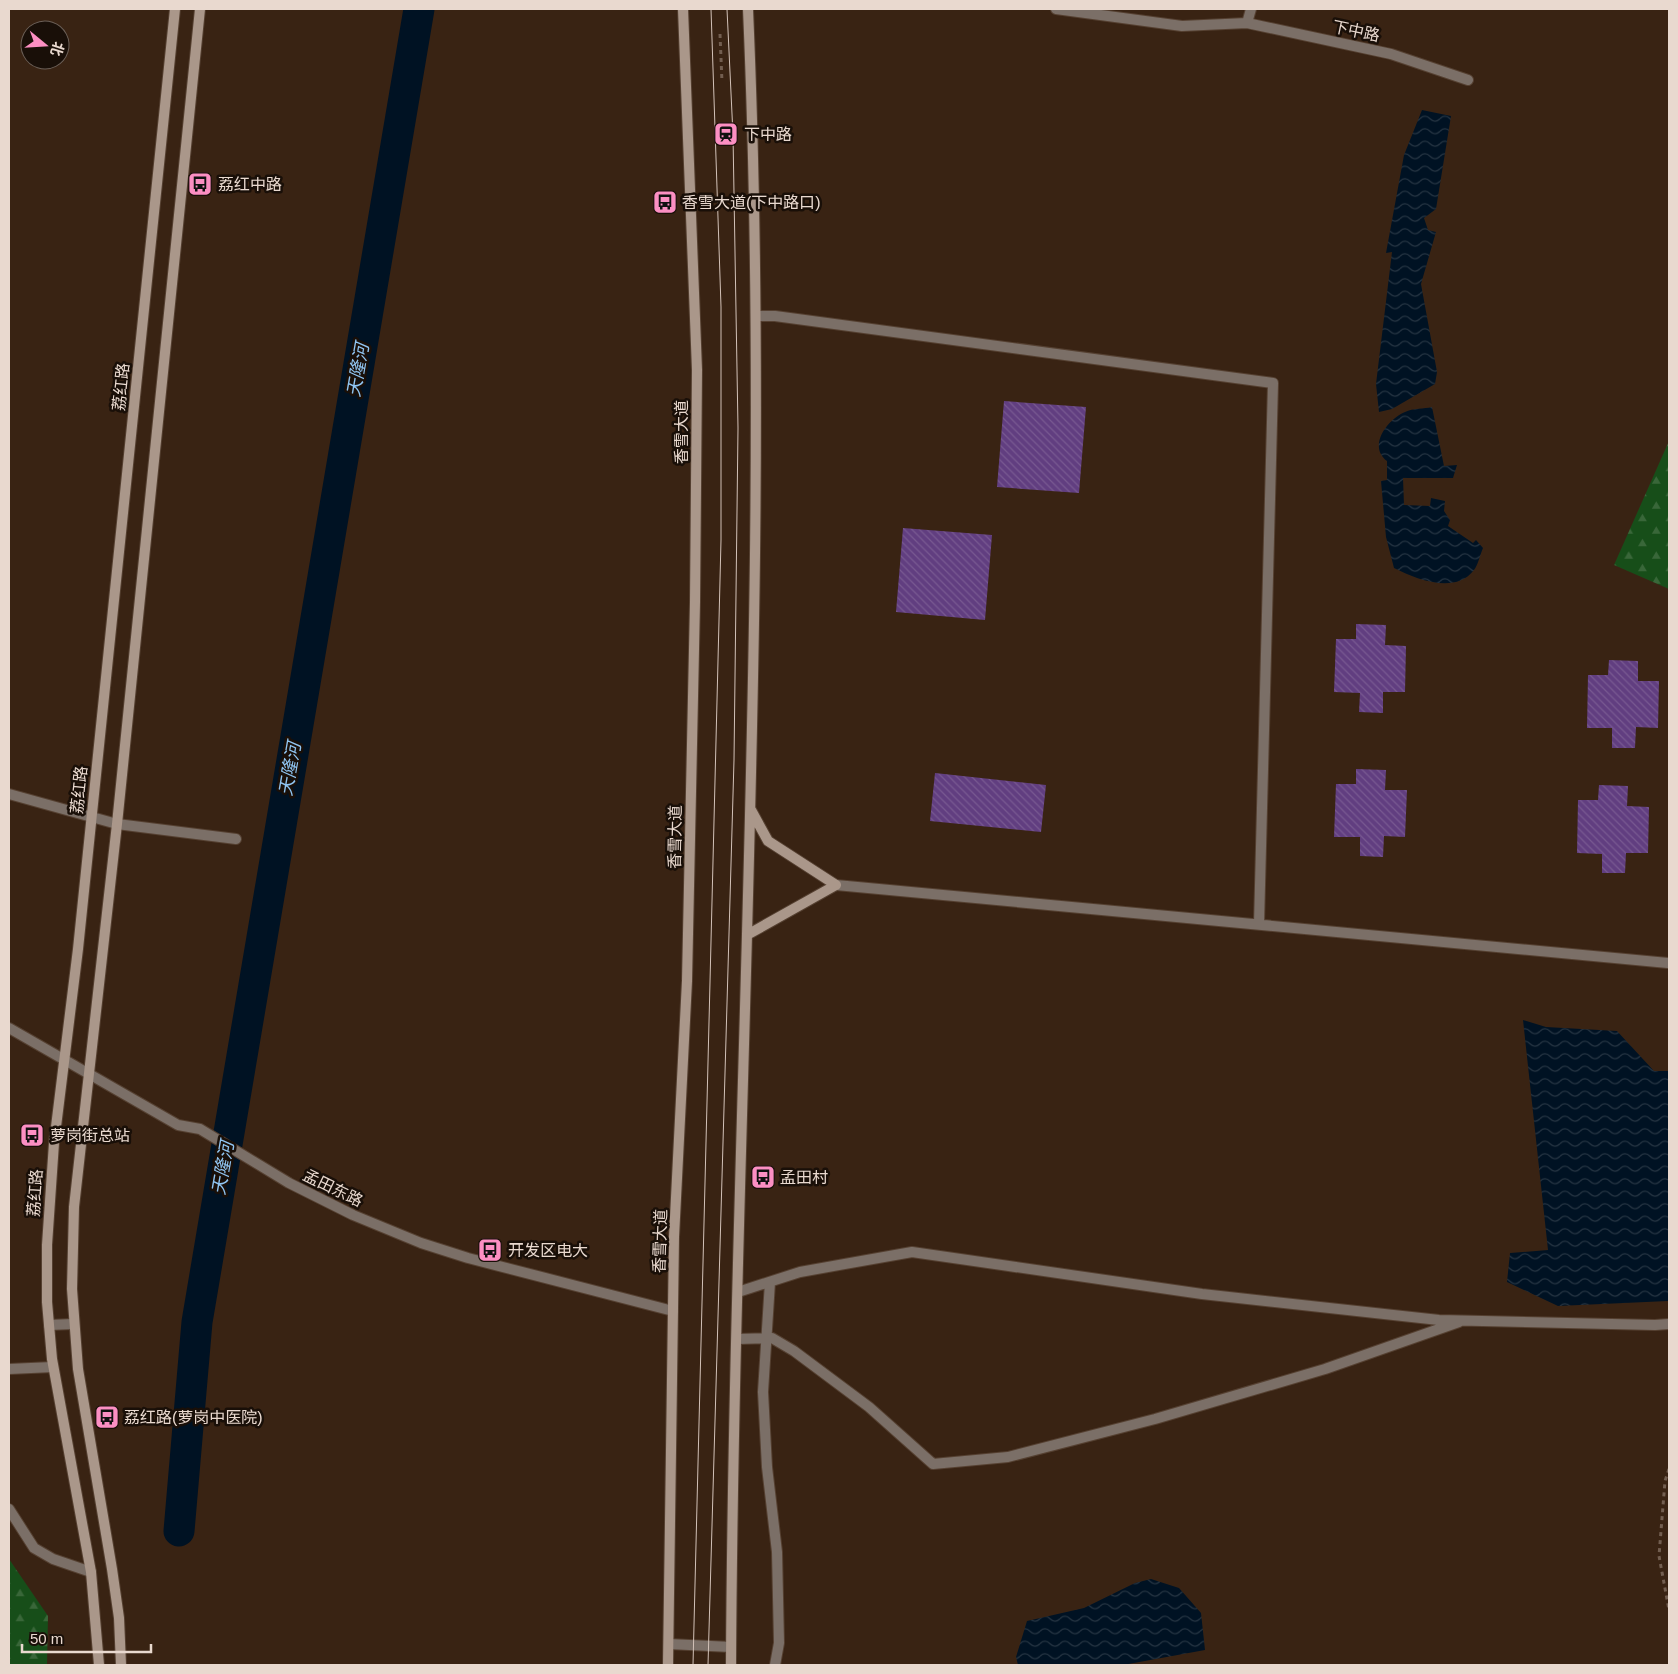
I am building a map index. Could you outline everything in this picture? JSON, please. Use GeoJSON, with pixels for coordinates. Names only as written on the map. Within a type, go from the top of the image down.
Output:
{"type":"FeatureCollection","features":[{"type":"Feature","properties":{"kind":"main road","name":"荔红路"},"geometry":{"type":"LineString","coordinates":[[99,1665],[91,1572],[53,1367],[49,1325],[47,1244],[54,1142],[65,1060],[91,818],[175,9]]}},
{"type":"Feature","properties":{"kind":"main road"},"geometry":{"type":"LineString","coordinates":[[121,1665],[119,1618],[88,1436],[73,1324],[74,1207],[117,824],[200,9]]}},
{"type":"Feature","properties":{"kind":"main road","name":"香雪大道"},"geometry":{"type":"LineString","coordinates":[[668,1665],[673,1311],[679,1120],[687,981],[696,572],[697,370],[683,9]]}},
{"type":"Feature","properties":{"kind":"main road"},"geometry":{"type":"LineString","coordinates":[[731,1665],[750,810],[756,316],[756,226],[748,9]]}},
{"type":"Feature","properties":{"kind":"main road"},"geometry":{"type":"LineString","coordinates":[[747,935],[836,885],[768,841],[750,810]]}},
{"type":"Feature","properties":{"kind":"street","name":"下中路"},"geometry":{"type":"LineString","coordinates":[[1056,9],[1182,26],[1247,24],[1391,54],[1468,80]]}},
{"type":"Feature","properties":{"kind":"street"},"geometry":{"type":"LineString","coordinates":[[1247,24],[1251,9]]}},
{"type":"Feature","properties":{"kind":"street"},"geometry":{"type":"LineString","coordinates":[[756,316],[775,316],[1273,383],[1259,924]]}},
{"type":"Feature","properties":{"kind":"street"},"geometry":{"type":"LineString","coordinates":[[9,794],[117,824],[236,839]]}},
{"type":"Feature","properties":{"kind":"street"},"geometry":{"type":"LineString","coordinates":[[836,885],[1668,963]]}},
{"type":"Feature","properties":{"kind":"street","name":"孟田东路"},"geometry":{"type":"LineString","coordinates":[[9,1028],[178,1125],[200,1129],[290,1184],[353,1215],[421,1243],[468,1258],[673,1311]]}},
{"type":"Feature","properties":{"kind":"street"},"geometry":{"type":"LineString","coordinates":[[738,1292],[800,1272],[912,1252],[1202,1294],[1439,1320],[1669,1324]]}},
{"type":"Feature","properties":{"kind":"street"},"geometry":{"type":"LineString","coordinates":[[770,1282],[763,1392],[767,1467],[777,1552],[779,1643],[775,1665]]}},
{"type":"Feature","properties":{"kind":"street"},"geometry":{"type":"LineString","coordinates":[[737,1339],[772,1338],[794,1351],[870,1407],[932,1464],[1008,1457],[1156,1419],[1325,1369],[1464,1320]]}},
{"type":"Feature","properties":{"kind":"street"},"geometry":{"type":"LineString","coordinates":[[49,1325],[73,1324]]}},
{"type":"Feature","properties":{"kind":"street"},"geometry":{"type":"LineString","coordinates":[[9,1369],[53,1367]]}},
{"type":"Feature","properties":{"kind":"street"},"geometry":{"type":"LineString","coordinates":[[9,1510],[34,1548],[53,1559],[91,1572]]}},
{"type":"Feature","properties":{"kind":"street"},"geometry":{"type":"LineString","coordinates":[[669,1644],[731,1647]]}},
{"type":"Feature","properties":{"kind":"path"},"geometry":{"type":"LineString","coordinates":[[720,34],[722,82]]}},
{"type":"Feature","properties":{"kind":"path"},"geometry":{"type":"LineString","coordinates":[[1669,1469],[1665,1481],[1659,1556],[1669,1610]]}},
{"type":"Feature","properties":{"kind":"green space"},"geometry":{"type":"Polygon","coordinates":[[[1669,441],[1669,589],[1614,565],[1669,441]]]}},
{"type":"Feature","properties":{"kind":"green space"},"geometry":{"type":"Polygon","coordinates":[[[9,1559],[48,1616],[47,1665],[9,1665],[9,1559]]]}},
{"type":"Feature","properties":{"kind":"water"},"geometry":{"type":"Polygon","coordinates":[[[1422,110],[1451,116],[1436,209],[1424,218],[1428,230],[1436,232],[1421,284],[1437,372],[1435,384],[1392,409],[1379,412],[1376,384],[1392,252],[1386,253],[1404,155],[1422,110]]]}},
{"type":"Feature","properties":{"kind":"water"},"geometry":{"type":"Polygon","coordinates":[[[1432,407],[1444,466],[1457,465],[1453,478],[1403,478],[1404,505],[1430,506],[1431,498],[1445,501],[1444,511],[1450,520],[1448,526],[1473,543],[1476,540],[1483,548],[1474,570],[1466,578],[1457,582],[1446,583],[1424,580],[1394,568],[1386,537],[1381,481],[1387,480],[1387,461],[1381,455],[1379,441],[1392,420],[1411,410],[1432,407]]]}},
{"type":"Feature","properties":{"kind":"water"},"geometry":{"type":"Polygon","coordinates":[[[1523,1020],[1546,1027],[1617,1031],[1654,1071],[1669,1071],[1668,1301],[1558,1306],[1507,1282],[1510,1253],[1548,1250],[1523,1020]]]}},
{"type":"Feature","properties":{"kind":"water"},"geometry":{"type":"Polygon","coordinates":[[[1151,1579],[1179,1588],[1201,1613],[1205,1650],[1123,1665],[1018,1665],[1016,1657],[1027,1621],[1084,1608],[1135,1583],[1151,1579]]]}},
{"type":"Feature","properties":{"kind":"building"},"geometry":{"type":"Polygon","coordinates":[[[1004,401],[1086,407],[1079,493],[997,487],[1004,401]]]}},
{"type":"Feature","properties":{"kind":"building"},"geometry":{"type":"Polygon","coordinates":[[[903,528],[992,535],[985,620],[896,612],[903,528]]]}},
{"type":"Feature","properties":{"kind":"building"},"geometry":{"type":"Polygon","coordinates":[[[1356,624],[1386,625],[1385,645],[1406,646],[1405,692],[1383,692],[1383,713],[1359,712],[1360,693],[1334,692],[1336,639],[1356,639],[1356,624]]]}},
{"type":"Feature","properties":{"kind":"building"},"geometry":{"type":"Polygon","coordinates":[[[1609,660],[1638,661],[1638,681],[1659,681],[1658,728],[1636,727],[1635,748],[1612,748],[1612,728],[1587,728],[1588,675],[1608,675],[1609,660]]]}},
{"type":"Feature","properties":{"kind":"building"},"geometry":{"type":"Polygon","coordinates":[[[1356,769],[1386,770],[1385,790],[1407,790],[1405,837],[1384,836],[1383,857],[1360,856],[1360,837],[1334,837],[1336,784],[1356,784],[1356,769]]]}},
{"type":"Feature","properties":{"kind":"building"},"geometry":{"type":"Polygon","coordinates":[[[935,773],[1046,785],[1041,832],[930,821],[935,773]]]}},
{"type":"Feature","properties":{"kind":"building"},"geometry":{"type":"Polygon","coordinates":[[[1599,785],[1628,786],[1627,806],[1649,807],[1648,853],[1626,853],[1625,873],[1602,873],[1602,854],[1577,853],[1578,800],[1598,800],[1599,785]]]}},
{"type":"Feature","properties":{"kind":"waterway","name":"天隆河"},"geometry":{"type":"LineString","coordinates":[[179,1531],[197,1322],[419,9]]}},
{"type":"Feature","properties":{"kind":"tram line"},"geometry":{"type":"LineString","coordinates":[[693,1665],[721,540],[721,307],[711,9]]}},
{"type":"Feature","properties":{"kind":"tram line"},"geometry":{"type":"LineString","coordinates":[[708,1665],[734,760],[738,428],[733,135],[727,9]]}},
{"type":"Feature","properties":{"kind":"place","name":"下中路"},"geometry":{"type":"Point","coordinates":[726,134]}},
{"type":"Feature","properties":{"kind":"place","name":"荔红中路"},"geometry":{"type":"Point","coordinates":[200,184]}},
{"type":"Feature","properties":{"kind":"place","name":"香雪大道(下中路口)"},"geometry":{"type":"Point","coordinates":[665,202]}},
{"type":"Feature","properties":{"kind":"place","name":"萝岗街总站"},"geometry":{"type":"Point","coordinates":[32,1135]}},
{"type":"Feature","properties":{"kind":"place","name":"孟田村"},"geometry":{"type":"Point","coordinates":[763,1177]}},
{"type":"Feature","properties":{"kind":"place","name":"开发区电大"},"geometry":{"type":"Point","coordinates":[490,1250]}},
{"type":"Feature","properties":{"kind":"place","name":"荔红路(萝岗中医院)"},"geometry":{"type":"Point","coordinates":[107,1417]}}]}
